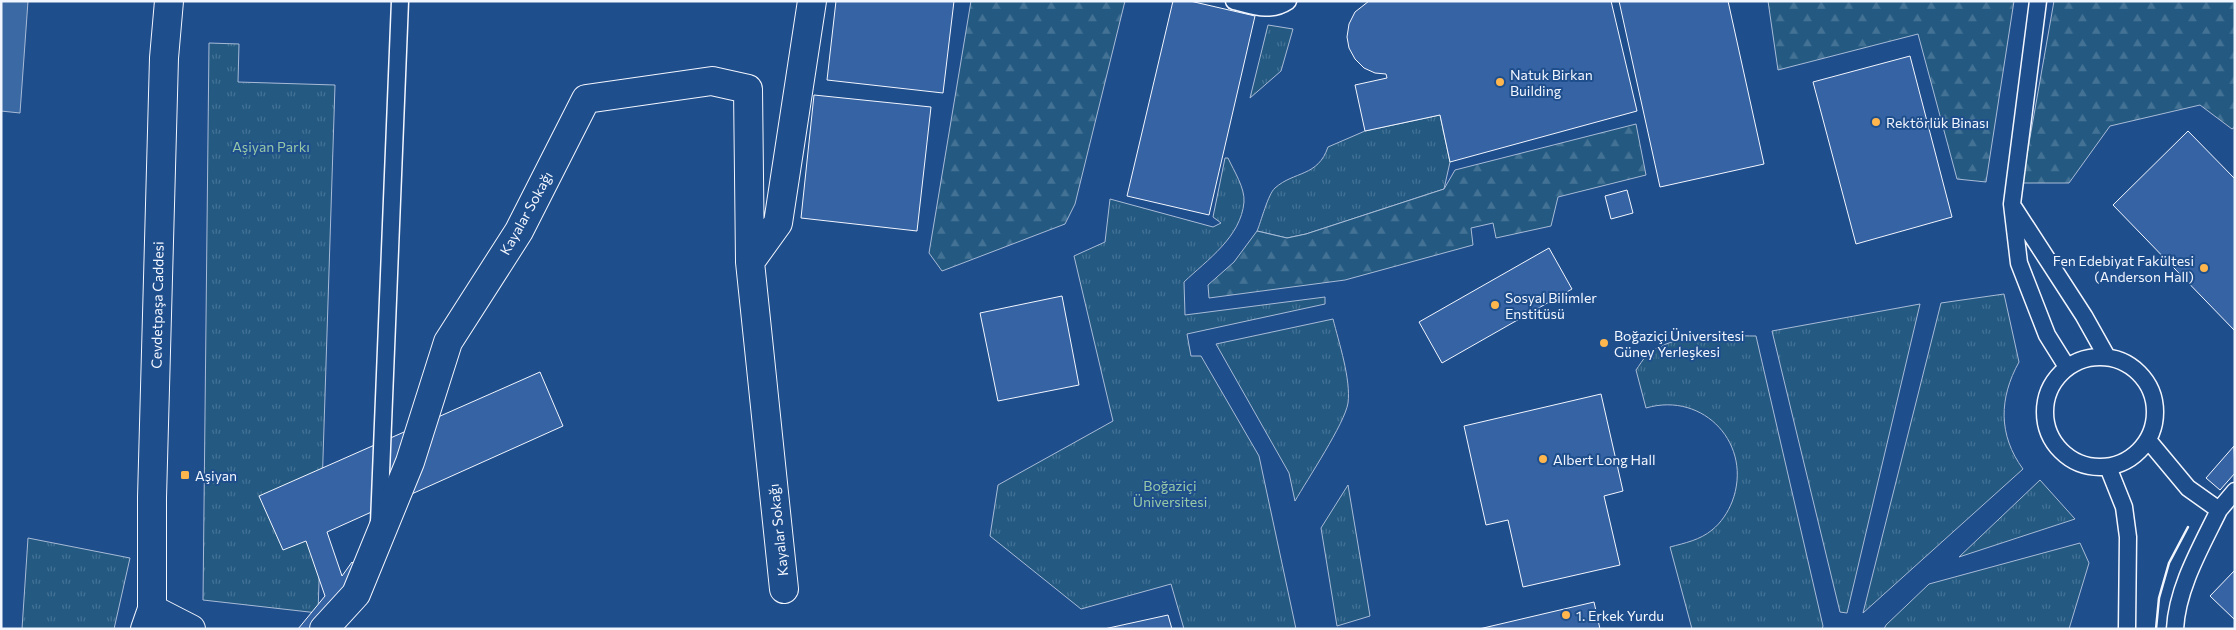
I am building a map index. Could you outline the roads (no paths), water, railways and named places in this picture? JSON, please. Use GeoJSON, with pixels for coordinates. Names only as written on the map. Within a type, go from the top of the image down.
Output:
{"type":"FeatureCollection","features":[{"type":"Feature","properties":{"kind":"street","name":"Cevdetpaşa Caddesi"},"geometry":{"type":"LineString","coordinates":[[155,622],[152,498],[164,58],[169,1]]}},
{"type":"Feature","properties":{"kind":"street"},"geometry":{"type":"LineString","coordinates":[[750,262],[778,223],[812,1]]}},
{"type":"Feature","properties":{"kind":"street","name":"Kayalar Sokağı"},"geometry":{"type":"LineString","coordinates":[[324,629],[356,594],[410,462],[448,342],[518,231],[586,100],[712,81],[748,89],[750,262],[784,589]]}},
{"type":"Feature","properties":{"kind":"street"},"geometry":{"type":"LineString","coordinates":[[155,622],[191,629]]}},
{"type":"Feature","properties":{"kind":"lane"},"geometry":{"type":"LineString","coordinates":[[378,540],[400,1]]}},
{"type":"Feature","properties":{"kind":"lane"},"geometry":{"type":"LineString","coordinates":[[1234,1],[1264,9],[1276,8],[1288,1]]}},
{"type":"Feature","properties":{"kind":"lane"},"geometry":{"type":"LineString","coordinates":[[2038,1],[2012,204],[2019,263],[2047,334],[2068,367]]}},
{"type":"Feature","properties":{"kind":"lane"},"geometry":{"type":"LineString","coordinates":[[2012,204],[2084,316],[2106,357]]}},
{"type":"Feature","properties":{"kind":"lane"},"geometry":{"type":"LineString","coordinates":[[2091,357],[2106,357],[2120,361],[2137,371],[2150,388],[2154,401],[2154,420],[2148,440],[2127,461],[2098,468],[2077,463],[2061,452],[2054,444],[2045,424],[2044,409],[2048,391],[2059,374],[2068,367],[2091,357]]}},
{"type":"Feature","properties":{"kind":"lane"},"geometry":{"type":"LineString","coordinates":[[2148,440],[2188,488],[2219,510]]}},
{"type":"Feature","properties":{"kind":"lane"},"geometry":{"type":"LineString","coordinates":[[2108,467],[2124,507],[2128,537],[2127,629]]}},
{"type":"Feature","properties":{"kind":"lane"},"geometry":{"type":"LineString","coordinates":[[2175,629],[2176,609],[2199,551],[2219,510],[2235,491]]}},
{"type":"Feature","properties":{"kind":"place","name":"Natuk Birkan Building"},"geometry":{"type":"Point","coordinates":[1500,82]}},
{"type":"Feature","properties":{"kind":"place","name":"Rektörlük Binası"},"geometry":{"type":"Point","coordinates":[1876,122]}},
{"type":"Feature","properties":{"kind":"place","name":"Fen Edebiyat Fakültesi (Anderson Hall)"},"geometry":{"type":"Point","coordinates":[2204,268]}},
{"type":"Feature","properties":{"kind":"place","name":"Sosyal Bilimler Enstitüsü"},"geometry":{"type":"Point","coordinates":[1495,305]}},
{"type":"Feature","properties":{"kind":"place","name":"Boğaziçi Üniversitesi Güney Yerleşkesi"},"geometry":{"type":"Point","coordinates":[1604,343]}},
{"type":"Feature","properties":{"kind":"place","name":"Albert Long Hall"},"geometry":{"type":"Point","coordinates":[1543,459]}},
{"type":"Feature","properties":{"kind":"place","name":"Aşiyan"},"geometry":{"type":"Point","coordinates":[185,475]}},
{"type":"Feature","properties":{"kind":"place","name":"1. Erkek Yurdu"},"geometry":{"type":"Point","coordinates":[1566,615]}},
{"type":"Feature","properties":{"kind":"park label","name":"Aşiyan Parkı"},"geometry":{"type":"Point","coordinates":[271,146]}},
{"type":"Feature","properties":{"kind":"park label","name":"Boğaziçi Üniversitesi"},"geometry":{"type":"Point","coordinates":[1170,494]}}]}
